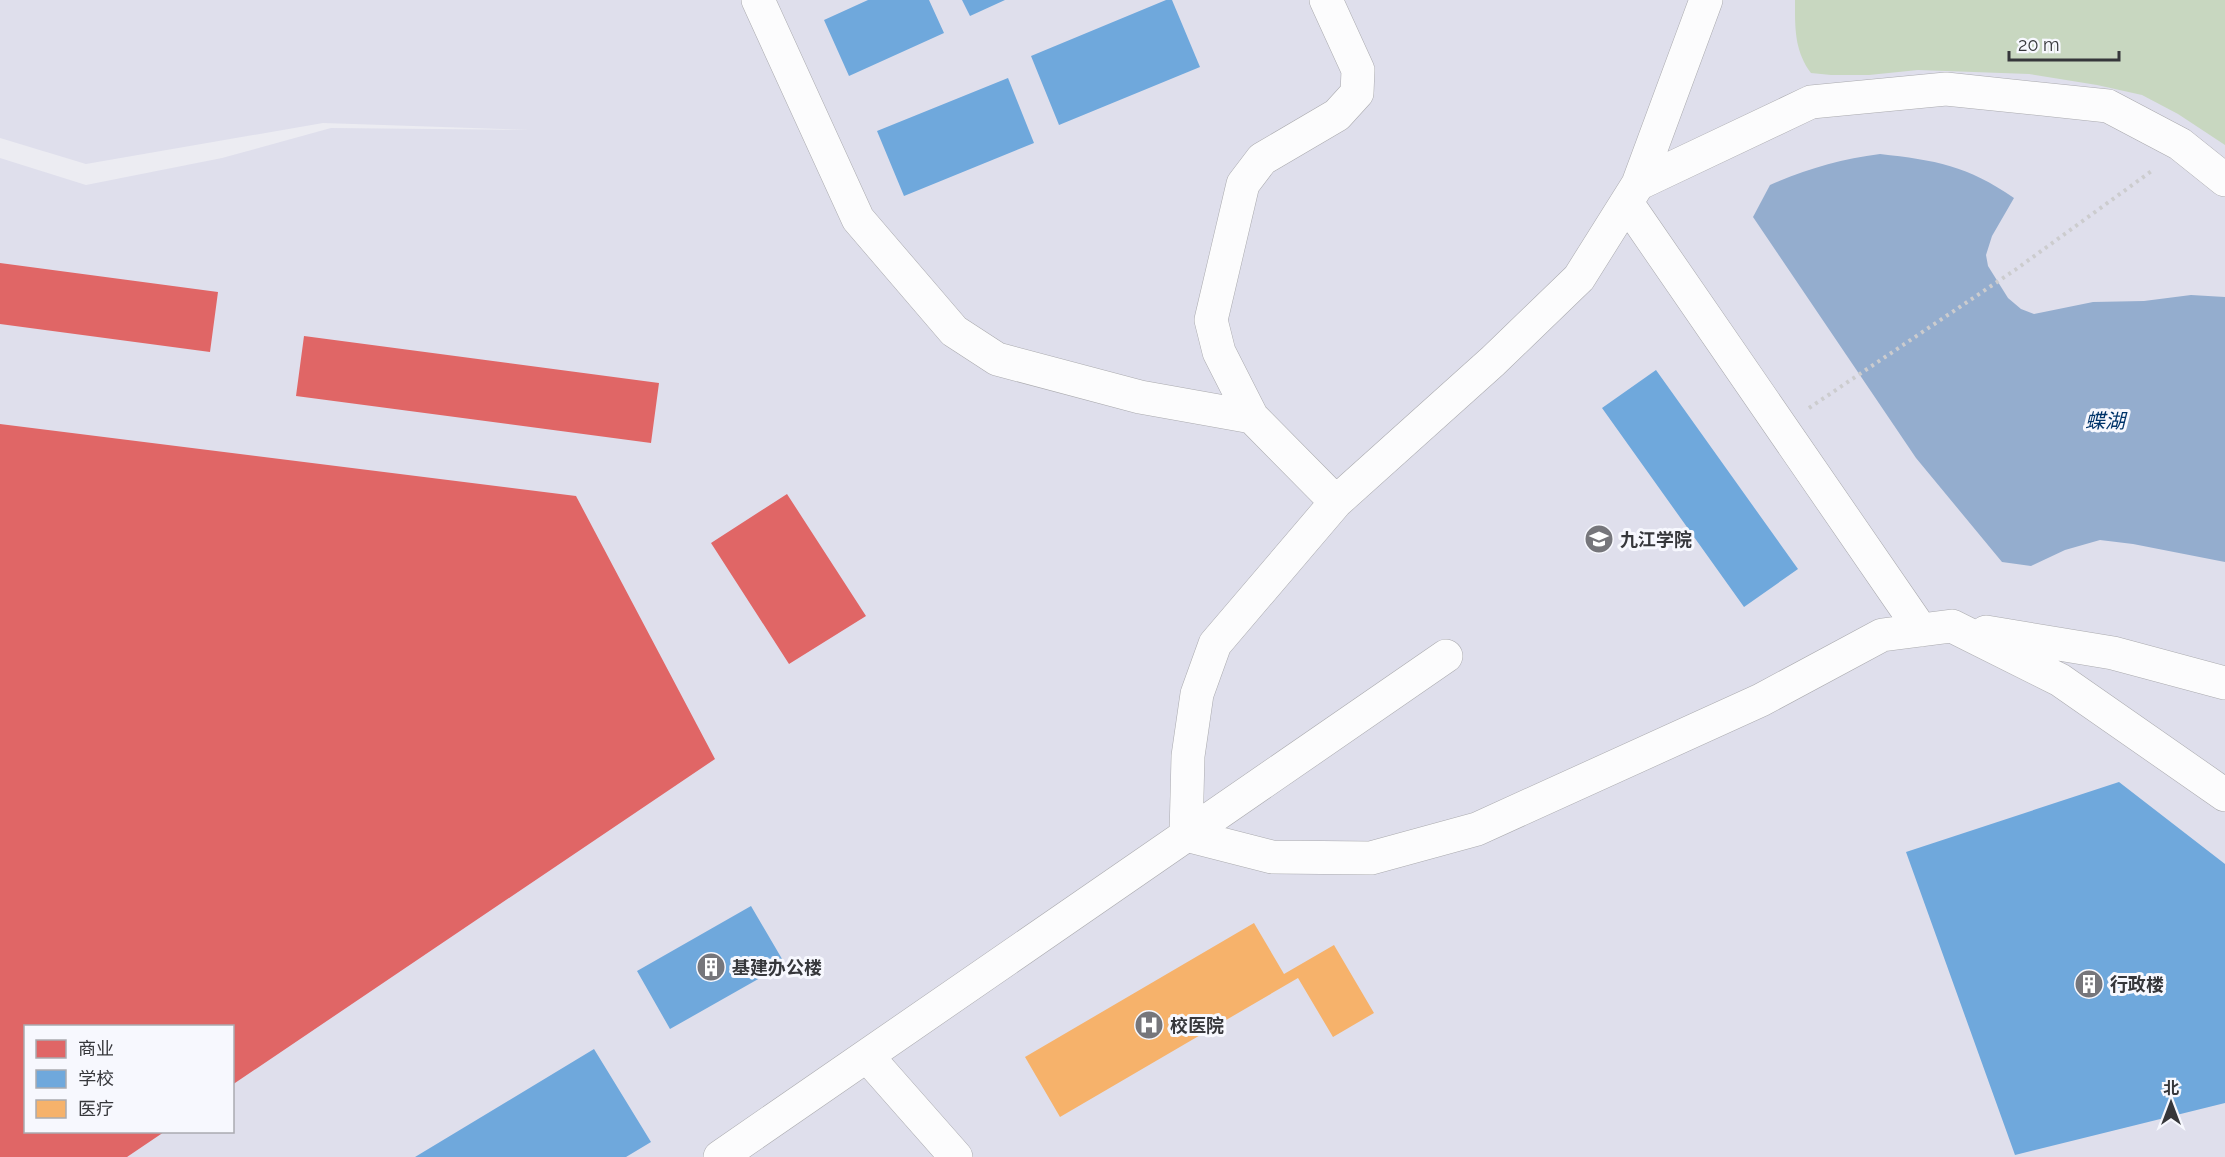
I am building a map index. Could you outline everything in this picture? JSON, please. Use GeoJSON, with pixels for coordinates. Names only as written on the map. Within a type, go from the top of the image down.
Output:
{"type":"FeatureCollection","features":[{"type":"Feature","properties":{"kind":"street"},"geometry":{"type":"LineString","coordinates":[[758,0],[858,219],[954,331],[998,359],[1140,397],[1252,417]]}},
{"type":"Feature","properties":{"kind":"street"},"geometry":{"type":"LineString","coordinates":[[1326,0],[1358,70],[1357,93],[1337,115],[1262,159],[1243,184],[1212,320],[1219,352],[1252,417],[1336,502]]}},
{"type":"Feature","properties":{"kind":"street"},"geometry":{"type":"LineString","coordinates":[[1186,836],[1188,756],[1197,694],[1215,644],[1336,502],[1493,361],[1579,278],[1633,194],[1706,0]]}},
{"type":"Feature","properties":{"kind":"street"},"geometry":{"type":"LineString","coordinates":[[1633,194],[1811,102],[1946,89],[2108,106],[2180,144],[2225,180]]}},
{"type":"Feature","properties":{"kind":"street"},"geometry":{"type":"LineString","coordinates":[[1633,194],[1936,628],[2060,680],[2225,795]]}},
{"type":"Feature","properties":{"kind":"street"},"geometry":{"type":"LineString","coordinates":[[1186,836],[1272,857],[1371,858],[1477,830],[1761,700],[1882,635],[1936,628],[2113,653],[2225,683]]}},
{"type":"Feature","properties":{"kind":"street"},"geometry":{"type":"LineString","coordinates":[[720,1157],[1446,656]]}},
{"type":"Feature","properties":{"kind":"street"},"geometry":{"type":"LineString","coordinates":[[867,1056],[956,1157]]}},
{"type":"Feature","properties":{"kind":"path"},"geometry":{"type":"LineString","coordinates":[[1842,388],[2015,270],[2159,165],[2180,144]]}},
{"type":"Feature","properties":{"kind":"shaded area","name":"九江学院"},"geometry":{"type":"Polygon","coordinates":[[[0,0],[2225,0],[2225,1157],[0,1157],[0,158],[86,185],[222,158],[331,128],[530,130],[323,123],[86,164],[0,138],[0,0]]]}},
{"type":"Feature","properties":{"kind":"green space"},"geometry":{"type":"Polygon","coordinates":[[[1795,0],[2225,0],[2225,145],[2178,114],[2142,95],[2097,85],[2029,74],[1918,70],[1869,75],[1811,73],[1798,47],[1795,0]]]}},
{"type":"Feature","properties":{"kind":"water","name":"蝶湖"},"geometry":{"type":"Polygon","coordinates":[[[1880,154],[1950,166],[1981,178],[2014,198],[1992,236],[1986,255],[1988,266],[2008,298],[2021,309],[2034,314],[2093,302],[2144,301],[2191,295],[2225,297],[2225,562],[2100,540],[2065,550],[2031,566],[2002,562],[1916,458],[1753,217],[1770,185],[1824,165],[1880,154]]]}},
{"type":"Feature","properties":{"kind":"building: 商业"},"geometry":{"type":"Polygon","coordinates":[[[0,263],[218,292],[210,352],[0,324],[0,263]]]}},
{"type":"Feature","properties":{"kind":"building: 商业"},"geometry":{"type":"Polygon","coordinates":[[[304,336],[659,383],[651,443],[296,396],[304,336]]]}},
{"type":"Feature","properties":{"kind":"building: 商业"},"geometry":{"type":"Polygon","coordinates":[[[0,424],[576,496],[715,759],[234,1084],[234,1025],[24,1025],[24,1133],[163,1133],[127,1157],[0,1157],[0,424]]]}},
{"type":"Feature","properties":{"kind":"building: 商业"},"geometry":{"type":"Polygon","coordinates":[[[787,494],[866,616],[789,664],[711,543],[787,494]]]}},
{"type":"Feature","properties":{"kind":"building: 学校"},"geometry":{"type":"Polygon","coordinates":[[[868,0],[929,0],[944,33],[849,76],[824,20],[868,0]]]}},
{"type":"Feature","properties":{"kind":"building: 学校"},"geometry":{"type":"Polygon","coordinates":[[[962,0],[1005,0],[970,16],[962,0]]]}},
{"type":"Feature","properties":{"kind":"building: 学校"},"geometry":{"type":"Polygon","coordinates":[[[1166,0],[1172,0],[1200,67],[1059,125],[1031,56],[1166,0]]]}},
{"type":"Feature","properties":{"kind":"building: 学校"},"geometry":{"type":"Polygon","coordinates":[[[1008,78],[1034,143],[904,196],[877,131],[1008,78]]]}},
{"type":"Feature","properties":{"kind":"building: 学校"},"geometry":{"type":"Polygon","coordinates":[[[1656,370],[1798,569],[1744,607],[1602,408],[1656,370]]]}},
{"type":"Feature","properties":{"kind":"building: 学校","name":"行政楼"},"geometry":{"type":"Polygon","coordinates":[[[2119,782],[2225,864],[2225,1103],[2015,1155],[1906,852],[2119,782]]]}},
{"type":"Feature","properties":{"kind":"building: 学校","name":"基建办公楼"},"geometry":{"type":"Polygon","coordinates":[[[751,906],[785,964],[670,1029],[637,971],[751,906]]]}},
{"type":"Feature","properties":{"kind":"building: 学校"},"geometry":{"type":"Polygon","coordinates":[[[594,1049],[651,1142],[626,1157],[415,1157],[594,1049]]]}},
{"type":"Feature","properties":{"kind":"building: 医疗","name":"校医院"},"geometry":{"type":"Polygon","coordinates":[[[1254,923],[1284,974],[1334,945],[1374,1013],[1333,1037],[1298,978],[1060,1117],[1025,1057],[1254,923]]]}},
{"type":"Feature","properties":{"kind":"place","name":"九江学院"},"geometry":{"type":"Point","coordinates":[1599,539]}},
{"type":"Feature","properties":{"kind":"place","name":"基建办公楼"},"geometry":{"type":"Point","coordinates":[711,967]}},
{"type":"Feature","properties":{"kind":"place","name":"行政楼"},"geometry":{"type":"Point","coordinates":[2089,984]}},
{"type":"Feature","properties":{"kind":"place","name":"校医院"},"geometry":{"type":"Point","coordinates":[1149,1025]}}]}
